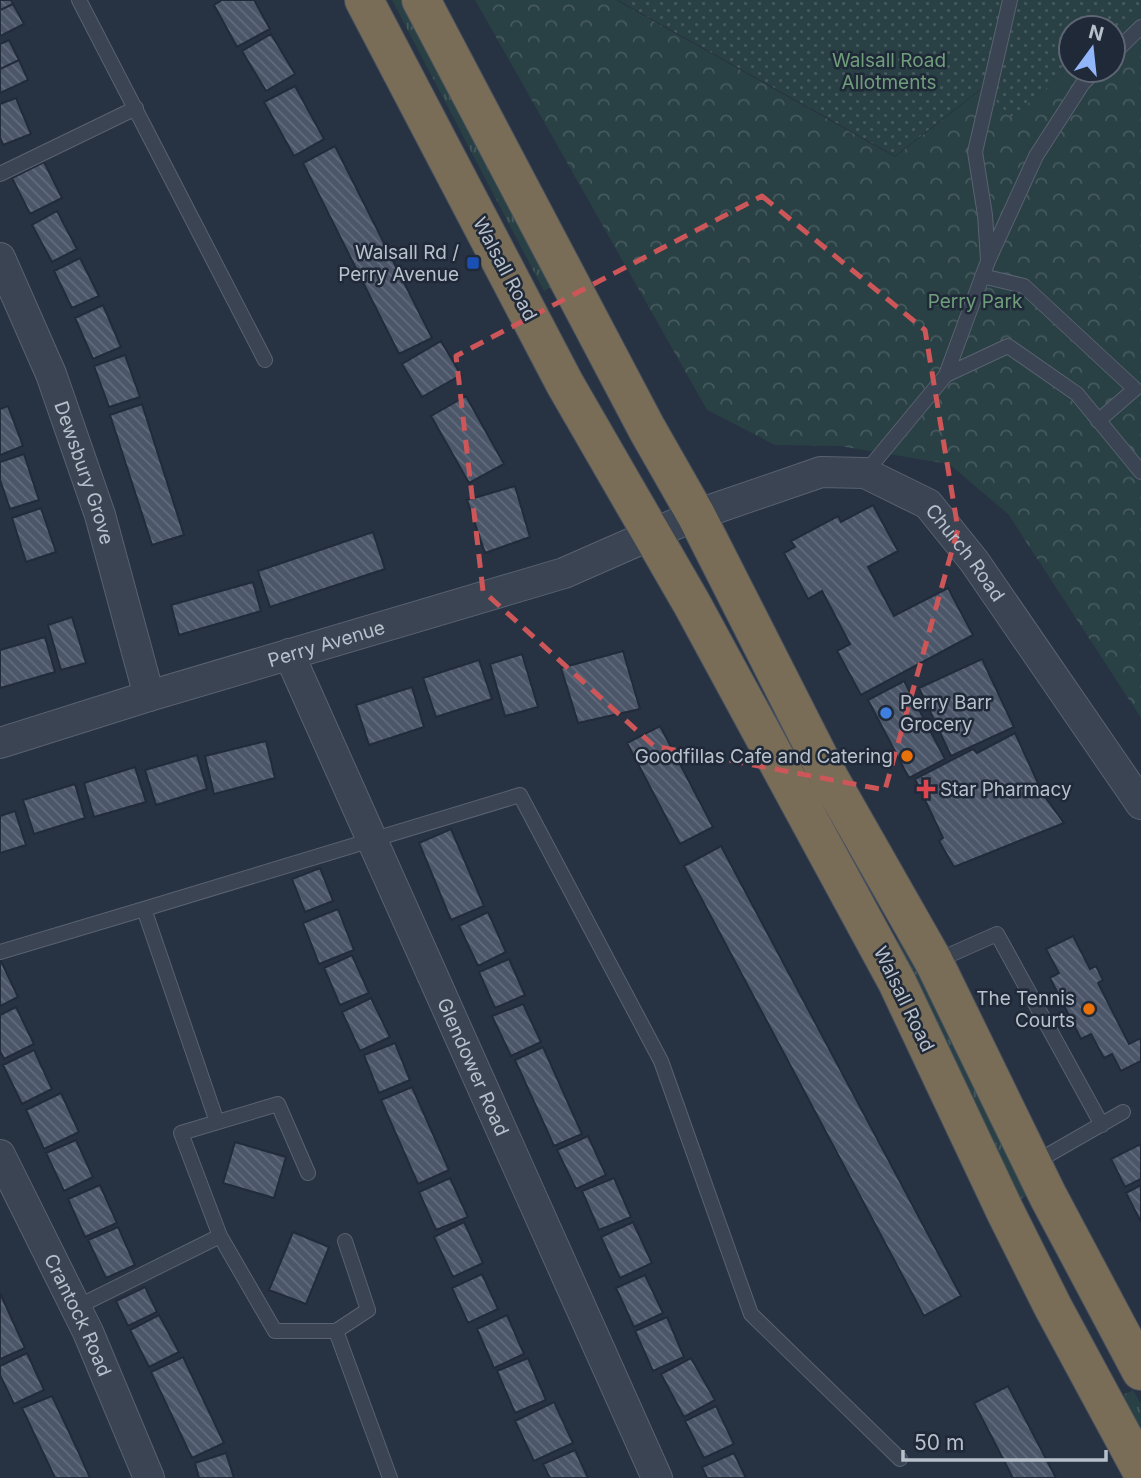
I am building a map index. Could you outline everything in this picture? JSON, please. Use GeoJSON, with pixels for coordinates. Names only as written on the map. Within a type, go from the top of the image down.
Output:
{"type":"FeatureCollection","features":[{"type":"Feature","properties":{"kind":"highway","name":"Walsall Road"},"geometry":{"type":"LineString","coordinates":[[364,0],[565,384],[692,604],[897,982],[1052,1307],[1141,1470]]}},
{"type":"Feature","properties":{"kind":"highway"},"geometry":{"type":"LineString","coordinates":[[421,0],[641,417],[696,515],[831,781],[934,962],[1048,1196],[1141,1371]]}},
{"type":"Feature","properties":{"kind":"street","name":"Dewsbury Grove"},"geometry":{"type":"LineString","coordinates":[[0,258],[51,374],[100,515],[149,696]]}},
{"type":"Feature","properties":{"kind":"street","name":"Church Road"},"geometry":{"type":"LineString","coordinates":[[696,515],[821,472],[865,473],[928,504],[974,561],[1141,804]]}},
{"type":"Feature","properties":{"kind":"street"},"geometry":{"type":"LineString","coordinates":[[651,535],[696,515]]}},
{"type":"Feature","properties":{"kind":"street","name":"Perry Avenue"},"geometry":{"type":"LineString","coordinates":[[0,743],[564,573],[651,535]]}},
{"type":"Feature","properties":{"kind":"street","name":"Glendower Road"},"geometry":{"type":"LineString","coordinates":[[289,654],[657,1478]]}},
{"type":"Feature","properties":{"kind":"street","name":"Crantock Road"},"geometry":{"type":"LineString","coordinates":[[0,1155],[88,1332],[149,1478]]}},
{"type":"Feature","properties":{"kind":"lane"},"geometry":{"type":"LineString","coordinates":[[79,0],[265,360]]}},
{"type":"Feature","properties":{"kind":"lane"},"geometry":{"type":"LineString","coordinates":[[988,261],[985,215],[975,152],[1010,0]]}},
{"type":"Feature","properties":{"kind":"lane"},"geometry":{"type":"LineString","coordinates":[[1127,40],[1141,27]]}},
{"type":"Feature","properties":{"kind":"lane"},"geometry":{"type":"LineString","coordinates":[[865,473],[946,375],[988,261],[1036,156],[1082,84]]}},
{"type":"Feature","properties":{"kind":"lane"},"geometry":{"type":"LineString","coordinates":[[0,174],[136,108]]}},
{"type":"Feature","properties":{"kind":"lane"},"geometry":{"type":"LineString","coordinates":[[982,276],[1024,286],[1135,389],[1098,421]]}},
{"type":"Feature","properties":{"kind":"lane"},"geometry":{"type":"LineString","coordinates":[[946,375],[1008,346],[1077,394],[1141,472]]}},
{"type":"Feature","properties":{"kind":"lane"},"geometry":{"type":"LineString","coordinates":[[0,953],[520,795],[661,1061],[751,1314],[900,1459]]}},
{"type":"Feature","properties":{"kind":"lane"},"geometry":{"type":"LineString","coordinates":[[144,909],[217,1122]]}},
{"type":"Feature","properties":{"kind":"lane"},"geometry":{"type":"LineString","coordinates":[[934,962],[997,934],[1102,1125]]}},
{"type":"Feature","properties":{"kind":"lane"},"geometry":{"type":"LineString","coordinates":[[309,1173],[278,1104],[181,1133],[220,1236],[275,1331],[336,1331],[368,1310],[345,1241]]}},
{"type":"Feature","properties":{"kind":"lane"},"geometry":{"type":"LineString","coordinates":[[1033,1164],[1124,1112]]}},
{"type":"Feature","properties":{"kind":"lane"},"geometry":{"type":"LineString","coordinates":[[75,1308],[220,1236]]}},
{"type":"Feature","properties":{"kind":"lane"},"geometry":{"type":"LineString","coordinates":[[336,1331],[390,1478]]}},
{"type":"Feature","properties":{"kind":"highlighted area"},"geometry":{"type":"Polygon","coordinates":[[[762,196],[925,330],[958,529],[885,790],[654,746],[483,591],[456,356],[762,196]]]}},
{"type":"Feature","properties":{"kind":"green space"},"geometry":{"type":"Polygon","coordinates":[[[392,0],[408,0],[559,282],[544,291],[392,0]]]}},
{"type":"Feature","properties":{"kind":"green space","name":"Perry Park"},"geometry":{"type":"Polygon","coordinates":[[[475,0],[616,0],[895,157],[984,87],[1011,117],[1057,79],[1057,84],[1127,84],[1127,22],[1141,10],[1141,718],[1008,514],[949,464],[839,446],[775,445],[707,410],[475,0]]]}},
{"type":"Feature","properties":{"kind":"green space","name":"Walsall Road Allotments"},"geometry":{"type":"Polygon","coordinates":[[[618,0],[1141,0],[1141,10],[1127,22],[1127,14],[1057,14],[1057,79],[1011,117],[983,87],[895,156],[618,0]]]}},
{"type":"Feature","properties":{"kind":"green space"},"geometry":{"type":"Polygon","coordinates":[[[895,920],[1030,1194],[1019,1200],[899,951],[895,920]]]}},
{"type":"Feature","properties":{"kind":"green space"},"geometry":{"type":"Polygon","coordinates":[[[1133,1390],[1141,1404],[1141,1434],[1121,1396],[1133,1390]]]}},
{"type":"Feature","properties":{"kind":"building"},"geometry":{"type":"Polygon","coordinates":[[[0,0],[11,0],[13,4],[0,10],[0,0]]]}},
{"type":"Feature","properties":{"kind":"building"},"geometry":{"type":"Polygon","coordinates":[[[222,0],[254,0],[270,29],[237,47],[214,5],[222,0]]]}},
{"type":"Feature","properties":{"kind":"building"},"geometry":{"type":"Polygon","coordinates":[[[13,4],[24,24],[0,36],[0,10],[13,4]]]}},
{"type":"Feature","properties":{"kind":"building"},"geometry":{"type":"Polygon","coordinates":[[[271,34],[295,74],[266,91],[242,51],[271,34]]]}},
{"type":"Feature","properties":{"kind":"building"},"geometry":{"type":"Polygon","coordinates":[[[9,40],[19,60],[0,69],[0,44],[9,40]]]}},
{"type":"Feature","properties":{"kind":"building"},"geometry":{"type":"Polygon","coordinates":[[[19,60],[28,80],[0,93],[0,69],[19,60]]]}},
{"type":"Feature","properties":{"kind":"building"},"geometry":{"type":"Polygon","coordinates":[[[295,86],[324,139],[294,156],[264,102],[295,86]]]}},
{"type":"Feature","properties":{"kind":"building"},"geometry":{"type":"Polygon","coordinates":[[[16,98],[31,134],[3,145],[0,137],[0,104],[16,98]]]}},
{"type":"Feature","properties":{"kind":"building"},"geometry":{"type":"Polygon","coordinates":[[[335,146],[432,338],[399,354],[303,163],[335,146]]]}},
{"type":"Feature","properties":{"kind":"building"},"geometry":{"type":"Polygon","coordinates":[[[44,162],[62,198],[30,214],[12,178],[44,162]]]}},
{"type":"Feature","properties":{"kind":"building"},"geometry":{"type":"Polygon","coordinates":[[[57,211],[77,249],[52,262],[32,225],[57,211]]]}},
{"type":"Feature","properties":{"kind":"building"},"geometry":{"type":"Polygon","coordinates":[[[80,258],[99,296],[72,308],[54,271],[80,258]]]}},
{"type":"Feature","properties":{"kind":"building"},"geometry":{"type":"Polygon","coordinates":[[[103,305],[121,347],[93,359],[75,318],[103,305]]]}},
{"type":"Feature","properties":{"kind":"building"},"geometry":{"type":"Polygon","coordinates":[[[441,341],[461,375],[422,397],[402,364],[441,341]]]}},
{"type":"Feature","properties":{"kind":"building"},"geometry":{"type":"Polygon","coordinates":[[[125,355],[140,397],[109,407],[94,366],[125,355]]]}},
{"type":"Feature","properties":{"kind":"building"},"geometry":{"type":"Polygon","coordinates":[[[466,396],[504,464],[469,483],[431,416],[466,396]]]}},
{"type":"Feature","properties":{"kind":"building"},"geometry":{"type":"Polygon","coordinates":[[[142,404],[184,535],[152,545],[110,415],[142,404]]]}},
{"type":"Feature","properties":{"kind":"building"},"geometry":{"type":"Polygon","coordinates":[[[8,406],[23,446],[0,455],[0,409],[8,406]]]}},
{"type":"Feature","properties":{"kind":"building"},"geometry":{"type":"Polygon","coordinates":[[[24,454],[39,500],[10,509],[0,480],[0,462],[24,454]]]}},
{"type":"Feature","properties":{"kind":"building"},"geometry":{"type":"Polygon","coordinates":[[[515,486],[530,537],[485,553],[467,500],[515,486]]]}},
{"type":"Feature","properties":{"kind":"building"},"geometry":{"type":"Polygon","coordinates":[[[873,505],[898,551],[868,567],[894,616],[948,588],[973,635],[861,695],[837,651],[850,644],[822,591],[808,599],[784,553],[795,547],[791,541],[838,516],[841,522],[873,505]]]}},
{"type":"Feature","properties":{"kind":"building"},"geometry":{"type":"Polygon","coordinates":[[[41,508],[56,552],[26,562],[12,518],[41,508]]]}},
{"type":"Feature","properties":{"kind":"building"},"geometry":{"type":"Polygon","coordinates":[[[373,532],[385,569],[270,607],[258,571],[373,532]]]}},
{"type":"Feature","properties":{"kind":"building"},"geometry":{"type":"Polygon","coordinates":[[[253,582],[261,611],[179,635],[171,605],[253,582]]]}},
{"type":"Feature","properties":{"kind":"building"},"geometry":{"type":"Polygon","coordinates":[[[72,617],[86,663],[61,670],[48,625],[72,617]]]}},
{"type":"Feature","properties":{"kind":"building"},"geometry":{"type":"Polygon","coordinates":[[[45,637],[55,672],[0,688],[0,650],[45,637]]]}},
{"type":"Feature","properties":{"kind":"building"},"geometry":{"type":"Polygon","coordinates":[[[623,651],[640,709],[578,723],[561,668],[623,651]]]}},
{"type":"Feature","properties":{"kind":"building"},"geometry":{"type":"Polygon","coordinates":[[[522,654],[538,707],[505,716],[490,664],[522,654]]]}},
{"type":"Feature","properties":{"kind":"building"},"geometry":{"type":"Polygon","coordinates":[[[982,659],[1014,727],[951,756],[919,688],[982,659]]]}},
{"type":"Feature","properties":{"kind":"building"},"geometry":{"type":"Polygon","coordinates":[[[479,660],[492,699],[436,717],[423,678],[479,660]]]}},
{"type":"Feature","properties":{"kind":"building"},"geometry":{"type":"Polygon","coordinates":[[[904,681],[945,759],[909,778],[868,700],[904,681]]]}},
{"type":"Feature","properties":{"kind":"building"},"geometry":{"type":"Polygon","coordinates":[[[412,687],[424,727],[369,745],[356,705],[412,687]]]}},
{"type":"Feature","properties":{"kind":"building"},"geometry":{"type":"Polygon","coordinates":[[[660,726],[713,827],[680,844],[627,743],[660,726]]]}},
{"type":"Feature","properties":{"kind":"building"},"geometry":{"type":"Polygon","coordinates":[[[1015,733],[1043,794],[1064,823],[954,867],[939,841],[943,838],[915,779],[973,749],[977,753],[1015,733]]]}},
{"type":"Feature","properties":{"kind":"building"},"geometry":{"type":"Polygon","coordinates":[[[266,741],[275,778],[214,794],[205,756],[266,741]]]}},
{"type":"Feature","properties":{"kind":"building"},"geometry":{"type":"Polygon","coordinates":[[[197,755],[207,789],[156,805],[145,770],[197,755]]]}},
{"type":"Feature","properties":{"kind":"building"},"geometry":{"type":"Polygon","coordinates":[[[135,767],[146,802],[94,817],[84,783],[135,767]]]}},
{"type":"Feature","properties":{"kind":"building"},"geometry":{"type":"Polygon","coordinates":[[[75,784],[85,818],[34,834],[23,800],[75,784]]]}},
{"type":"Feature","properties":{"kind":"building"},"geometry":{"type":"Polygon","coordinates":[[[15,811],[26,845],[0,853],[0,816],[15,811]]]}},
{"type":"Feature","properties":{"kind":"building"},"geometry":{"type":"Polygon","coordinates":[[[451,829],[484,906],[451,920],[419,843],[451,829]]]}},
{"type":"Feature","properties":{"kind":"building"},"geometry":{"type":"Polygon","coordinates":[[[721,846],[961,1296],[924,1316],[684,866],[721,846]]]}},
{"type":"Feature","properties":{"kind":"building"},"geometry":{"type":"Polygon","coordinates":[[[320,868],[333,901],[305,912],[292,879],[320,868]]]}},
{"type":"Feature","properties":{"kind":"building"},"geometry":{"type":"Polygon","coordinates":[[[338,909],[354,950],[319,964],[303,923],[338,909]]]}},
{"type":"Feature","properties":{"kind":"building"},"geometry":{"type":"Polygon","coordinates":[[[488,912],[506,952],[478,966],[459,926],[488,912]]]}},
{"type":"Feature","properties":{"kind":"building","name":"The Tennis Courts"},"geometry":{"type":"Polygon","coordinates":[[[1073,936],[1090,969],[1096,966],[1103,980],[1098,983],[1129,1044],[1141,1038],[1141,1061],[1121,1071],[1112,1054],[1104,1058],[1091,1034],[1081,1039],[1050,978],[1059,973],[1046,949],[1073,936]]]}},
{"type":"Feature","properties":{"kind":"building"},"geometry":{"type":"Polygon","coordinates":[[[352,955],[369,993],[340,1005],[324,968],[352,955]]]}},
{"type":"Feature","properties":{"kind":"building"},"geometry":{"type":"Polygon","coordinates":[[[0,959],[18,997],[0,1006],[0,959]]]}},
{"type":"Feature","properties":{"kind":"building"},"geometry":{"type":"Polygon","coordinates":[[[509,959],[525,995],[495,1008],[479,972],[509,959]]]}},
{"type":"Feature","properties":{"kind":"building"},"geometry":{"type":"Polygon","coordinates":[[[371,998],[390,1037],[360,1051],[342,1012],[371,998]]]}},
{"type":"Feature","properties":{"kind":"building"},"geometry":{"type":"Polygon","coordinates":[[[523,1004],[541,1042],[511,1056],[492,1016],[523,1004]]]}},
{"type":"Feature","properties":{"kind":"building"},"geometry":{"type":"Polygon","coordinates":[[[16,1007],[34,1044],[4,1059],[0,1051],[0,1015],[16,1007]]]}},
{"type":"Feature","properties":{"kind":"building"},"geometry":{"type":"Polygon","coordinates":[[[395,1043],[410,1080],[379,1093],[364,1055],[395,1043]]]}},
{"type":"Feature","properties":{"kind":"building"},"geometry":{"type":"Polygon","coordinates":[[[543,1047],[582,1134],[554,1146],[515,1060],[543,1047]]]}},
{"type":"Feature","properties":{"kind":"building"},"geometry":{"type":"Polygon","coordinates":[[[34,1050],[52,1089],[22,1104],[3,1065],[34,1050]]]}},
{"type":"Feature","properties":{"kind":"building"},"geometry":{"type":"Polygon","coordinates":[[[412,1087],[449,1170],[418,1184],[381,1100],[412,1087]]]}},
{"type":"Feature","properties":{"kind":"building"},"geometry":{"type":"Polygon","coordinates":[[[61,1093],[79,1132],[44,1149],[26,1110],[61,1093]]]}},
{"type":"Feature","properties":{"kind":"building"},"geometry":{"type":"Polygon","coordinates":[[[588,1136],[606,1175],[576,1189],[557,1150],[588,1136]]]}},
{"type":"Feature","properties":{"kind":"building"},"geometry":{"type":"Polygon","coordinates":[[[76,1140],[93,1177],[64,1191],[46,1153],[76,1140]]]}},
{"type":"Feature","properties":{"kind":"building"},"geometry":{"type":"Polygon","coordinates":[[[235,1142],[286,1157],[274,1198],[223,1183],[235,1142]]]}},
{"type":"Feature","properties":{"kind":"building"},"geometry":{"type":"Polygon","coordinates":[[[1141,1144],[1141,1179],[1125,1187],[1111,1159],[1141,1144]]]}},
{"type":"Feature","properties":{"kind":"building"},"geometry":{"type":"Polygon","coordinates":[[[450,1178],[468,1217],[436,1230],[419,1192],[450,1178]]]}},
{"type":"Feature","properties":{"kind":"building"},"geometry":{"type":"Polygon","coordinates":[[[614,1178],[631,1217],[599,1230],[582,1191],[614,1178]]]}},
{"type":"Feature","properties":{"kind":"building"},"geometry":{"type":"Polygon","coordinates":[[[100,1185],[117,1223],[85,1237],[68,1199],[100,1185]]]}},
{"type":"Feature","properties":{"kind":"building"},"geometry":{"type":"Polygon","coordinates":[[[1141,1185],[1141,1222],[1126,1193],[1141,1185]]]}},
{"type":"Feature","properties":{"kind":"building"},"geometry":{"type":"Polygon","coordinates":[[[464,1222],[483,1263],[453,1277],[434,1237],[464,1222]]]}},
{"type":"Feature","properties":{"kind":"building"},"geometry":{"type":"Polygon","coordinates":[[[633,1222],[652,1263],[620,1278],[601,1237],[633,1222]]]}},
{"type":"Feature","properties":{"kind":"building"},"geometry":{"type":"Polygon","coordinates":[[[118,1227],[135,1265],[106,1278],[88,1240],[118,1227]]]}},
{"type":"Feature","properties":{"kind":"building"},"geometry":{"type":"Polygon","coordinates":[[[293,1232],[329,1247],[306,1304],[269,1290],[293,1232]]]}},
{"type":"Feature","properties":{"kind":"building"},"geometry":{"type":"Polygon","coordinates":[[[482,1274],[498,1309],[468,1323],[452,1288],[482,1274]]]}},
{"type":"Feature","properties":{"kind":"building"},"geometry":{"type":"Polygon","coordinates":[[[645,1275],[663,1313],[634,1327],[616,1288],[645,1275]]]}},
{"type":"Feature","properties":{"kind":"building"},"geometry":{"type":"Polygon","coordinates":[[[145,1287],[157,1312],[128,1326],[116,1301],[145,1287]]]}},
{"type":"Feature","properties":{"kind":"building"},"geometry":{"type":"Polygon","coordinates":[[[0,1293],[25,1348],[0,1359],[0,1293]]]}},
{"type":"Feature","properties":{"kind":"building"},"geometry":{"type":"Polygon","coordinates":[[[159,1315],[179,1352],[149,1367],[130,1330],[159,1315]]]}},
{"type":"Feature","properties":{"kind":"building"},"geometry":{"type":"Polygon","coordinates":[[[507,1315],[524,1354],[494,1368],[477,1329],[507,1315]]]}},
{"type":"Feature","properties":{"kind":"building"},"geometry":{"type":"Polygon","coordinates":[[[667,1317],[684,1357],[653,1371],[635,1331],[667,1317]]]}},
{"type":"Feature","properties":{"kind":"building"},"geometry":{"type":"Polygon","coordinates":[[[27,1353],[44,1390],[14,1404],[0,1375],[0,1366],[27,1353]]]}},
{"type":"Feature","properties":{"kind":"building"},"geometry":{"type":"Polygon","coordinates":[[[183,1357],[224,1443],[192,1458],[151,1372],[183,1357]]]}},
{"type":"Feature","properties":{"kind":"building"},"geometry":{"type":"Polygon","coordinates":[[[528,1358],[546,1400],[515,1413],[497,1371],[528,1358]]]}},
{"type":"Feature","properties":{"kind":"building"},"geometry":{"type":"Polygon","coordinates":[[[691,1358],[715,1400],[684,1417],[661,1374],[691,1358]]]}},
{"type":"Feature","properties":{"kind":"building"},"geometry":{"type":"Polygon","coordinates":[[[1008,1386],[1056,1478],[1013,1478],[974,1403],[1008,1386]]]}},
{"type":"Feature","properties":{"kind":"building"},"geometry":{"type":"Polygon","coordinates":[[[52,1396],[90,1478],[55,1478],[22,1408],[52,1396]]]}},
{"type":"Feature","properties":{"kind":"building"},"geometry":{"type":"Polygon","coordinates":[[[554,1402],[573,1443],[534,1461],[515,1421],[554,1402]]]}},
{"type":"Feature","properties":{"kind":"building"},"geometry":{"type":"Polygon","coordinates":[[[716,1406],[734,1444],[704,1458],[685,1421],[716,1406]]]}},
{"type":"Feature","properties":{"kind":"building"},"geometry":{"type":"Polygon","coordinates":[[[575,1450],[588,1478],[550,1478],[543,1464],[575,1450]]]}},
{"type":"Feature","properties":{"kind":"building"},"geometry":{"type":"Polygon","coordinates":[[[226,1453],[234,1478],[199,1478],[195,1463],[226,1453]]]}},
{"type":"Feature","properties":{"kind":"building"},"geometry":{"type":"Polygon","coordinates":[[[734,1453],[746,1478],[707,1478],[702,1467],[734,1453]]]}},
{"type":"Feature","properties":{"kind":"place","name":"Walsall Rd / Perry Avenue"},"geometry":{"type":"Point","coordinates":[473,263]}},
{"type":"Feature","properties":{"kind":"place","name":"Perry Barr Grocery"},"geometry":{"type":"Point","coordinates":[886,713]}},
{"type":"Feature","properties":{"kind":"place","name":"Goodfillas Cafe and Catering"},"geometry":{"type":"Point","coordinates":[907,756]}},
{"type":"Feature","properties":{"kind":"place","name":"Star Pharmacy"},"geometry":{"type":"Point","coordinates":[926,789]}},
{"type":"Feature","properties":{"kind":"place","name":"The Tennis Courts"},"geometry":{"type":"Point","coordinates":[1089,1009]}}]}
